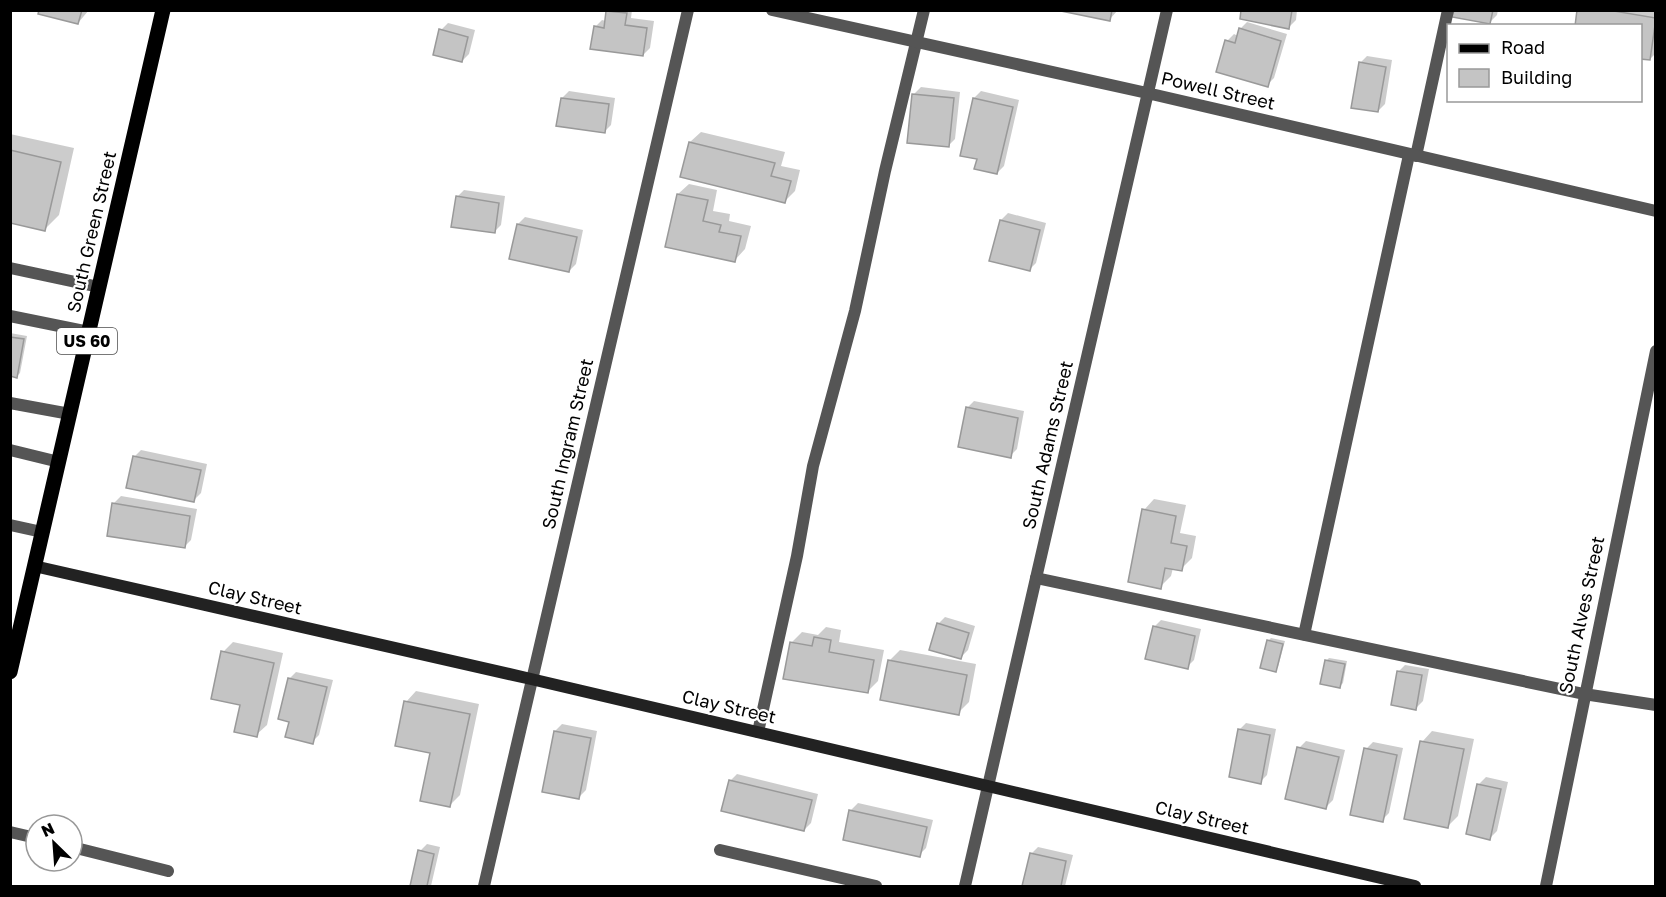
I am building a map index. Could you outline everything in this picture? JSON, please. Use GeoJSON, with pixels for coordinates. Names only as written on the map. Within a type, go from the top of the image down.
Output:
{"type":"FeatureCollection","features":[{"type":"Feature","properties":{"kind":"main road","name":"South Green Street"},"geometry":{"type":"LineString","coordinates":[[10,672],[14,643],[59,462],[163,10]]}},
{"type":"Feature","properties":{"kind":"street","name":"South Ingram Street"},"geometry":{"type":"LineString","coordinates":[[484,886],[688,10]]}},
{"type":"Feature","properties":{"kind":"street","name":"Powell Street"},"geometry":{"type":"LineString","coordinates":[[772,10],[1147,93],[1656,211]]}},
{"type":"Feature","properties":{"kind":"street"},"geometry":{"type":"LineString","coordinates":[[758,732],[797,555],[813,466],[855,311],[893,136],[924,10]]}},
{"type":"Feature","properties":{"kind":"street","name":"South Adams Street"},"geometry":{"type":"LineString","coordinates":[[965,886],[1167,10]]}},
{"type":"Feature","properties":{"kind":"street"},"geometry":{"type":"LineString","coordinates":[[1304,635],[1412,155],[1448,10]]}},
{"type":"Feature","properties":{"kind":"street"},"geometry":{"type":"LineString","coordinates":[[10,268],[99,287]]}},
{"type":"Feature","properties":{"kind":"street"},"geometry":{"type":"LineString","coordinates":[[10,316],[89,332]]}},
{"type":"Feature","properties":{"kind":"street","name":"South Alves Street"},"geometry":{"type":"LineString","coordinates":[[1546,886],[1656,351]]}},
{"type":"Feature","properties":{"kind":"street"},"geometry":{"type":"LineString","coordinates":[[10,403],[70,414]]}},
{"type":"Feature","properties":{"kind":"street"},"geometry":{"type":"LineString","coordinates":[[10,450],[59,462]]}},
{"type":"Feature","properties":{"kind":"street"},"geometry":{"type":"LineString","coordinates":[[10,525],[42,532]]}},
{"type":"Feature","properties":{"kind":"street","name":"Clay Street"},"geometry":{"type":"LineString","coordinates":[[34,566],[531,679],[1415,886]]}},
{"type":"Feature","properties":{"kind":"street"},"geometry":{"type":"LineString","coordinates":[[1036,578],[1584,694],[1656,705]]}},
{"type":"Feature","properties":{"kind":"street"},"geometry":{"type":"LineString","coordinates":[[84,850],[168,871]]}},
{"type":"Feature","properties":{"kind":"street"},"geometry":{"type":"LineString","coordinates":[[720,850],[876,886]]}},
{"type":"Feature","properties":{"kind":"building"},"geometry":{"type":"Polygon","coordinates":[[[39,10],[82,10],[78,24],[38,14],[39,10]]]}},
{"type":"Feature","properties":{"kind":"building"},"geometry":{"type":"Polygon","coordinates":[[[1056,10],[1112,10],[1110,21],[1056,10]]]}},
{"type":"Feature","properties":{"kind":"building"},"geometry":{"type":"Polygon","coordinates":[[[1241,10],[1292,10],[1289,29],[1240,19],[1241,10]]]}},
{"type":"Feature","properties":{"kind":"building"},"geometry":{"type":"Polygon","coordinates":[[[1454,10],[1493,10],[1490,24],[1452,17],[1454,10]]]}},
{"type":"Feature","properties":{"kind":"building"},"geometry":{"type":"Polygon","coordinates":[[[1577,10],[1608,10],[1656,18],[1650,60],[1642,59],[1642,24],[1575,24],[1577,10]]]}},
{"type":"Feature","properties":{"kind":"building"},"geometry":{"type":"Polygon","coordinates":[[[606,11],[627,13],[625,25],[647,28],[643,56],[590,49],[594,26],[604,28],[606,11]]]}},
{"type":"Feature","properties":{"kind":"building"},"geometry":{"type":"Polygon","coordinates":[[[1239,28],[1281,41],[1268,87],[1216,72],[1225,40],[1235,43],[1239,28]]]}},
{"type":"Feature","properties":{"kind":"building"},"geometry":{"type":"Polygon","coordinates":[[[439,29],[468,37],[462,62],[433,55],[439,29]]]}},
{"type":"Feature","properties":{"kind":"building"},"geometry":{"type":"Polygon","coordinates":[[[1359,62],[1386,67],[1378,112],[1351,108],[1359,62]]]}},
{"type":"Feature","properties":{"kind":"building"},"geometry":{"type":"Polygon","coordinates":[[[912,94],[954,98],[949,147],[907,143],[912,94]]]}},
{"type":"Feature","properties":{"kind":"building"},"geometry":{"type":"Polygon","coordinates":[[[561,98],[609,104],[605,133],[556,126],[561,98]]]}},
{"type":"Feature","properties":{"kind":"building"},"geometry":{"type":"Polygon","coordinates":[[[973,98],[1013,107],[997,174],[974,169],[977,159],[960,156],[973,98]]]}},
{"type":"Feature","properties":{"kind":"building"},"geometry":{"type":"Polygon","coordinates":[[[689,142],[775,163],[771,176],[791,181],[785,203],[680,177],[689,142]]]}},
{"type":"Feature","properties":{"kind":"building"},"geometry":{"type":"Polygon","coordinates":[[[10,150],[61,162],[45,231],[10,223],[10,150]]]}},
{"type":"Feature","properties":{"kind":"building"},"geometry":{"type":"Polygon","coordinates":[[[677,194],[708,200],[703,221],[721,225],[719,232],[741,236],[735,262],[665,247],[677,194]]]}},
{"type":"Feature","properties":{"kind":"building"},"geometry":{"type":"Polygon","coordinates":[[[456,196],[499,203],[495,233],[451,227],[456,196]]]}},
{"type":"Feature","properties":{"kind":"building"},"geometry":{"type":"Polygon","coordinates":[[[1000,220],[1040,230],[1030,271],[989,261],[1000,220]]]}},
{"type":"Feature","properties":{"kind":"building"},"geometry":{"type":"Polygon","coordinates":[[[517,224],[577,237],[569,272],[509,259],[517,224]]]}},
{"type":"Feature","properties":{"kind":"building"},"geometry":{"type":"Polygon","coordinates":[[[10,337],[24,339],[17,378],[10,376],[10,337]]]}},
{"type":"Feature","properties":{"kind":"building"},"geometry":{"type":"Polygon","coordinates":[[[966,407],[1018,418],[1011,458],[958,447],[966,407]]]}},
{"type":"Feature","properties":{"kind":"building"},"geometry":{"type":"Polygon","coordinates":[[[133,456],[201,470],[194,502],[126,488],[133,456]]]}},
{"type":"Feature","properties":{"kind":"building"},"geometry":{"type":"Polygon","coordinates":[[[112,503],[190,516],[185,548],[107,536],[112,503]]]}},
{"type":"Feature","properties":{"kind":"building"},"geometry":{"type":"Polygon","coordinates":[[[1142,509],[1176,516],[1171,543],[1187,546],[1182,571],[1165,568],[1161,589],[1128,582],[1142,509]]]}},
{"type":"Feature","properties":{"kind":"building"},"geometry":{"type":"Polygon","coordinates":[[[937,623],[969,633],[961,659],[929,650],[937,623]]]}},
{"type":"Feature","properties":{"kind":"building"},"geometry":{"type":"Polygon","coordinates":[[[1153,626],[1195,636],[1188,669],[1145,659],[1153,626]]]}},
{"type":"Feature","properties":{"kind":"building"},"geometry":{"type":"Polygon","coordinates":[[[814,637],[831,640],[829,652],[874,660],[868,693],[783,679],[790,642],[812,646],[814,637]]]}},
{"type":"Feature","properties":{"kind":"building"},"geometry":{"type":"Polygon","coordinates":[[[1267,640],[1283,644],[1276,672],[1260,668],[1267,640]]]}},
{"type":"Feature","properties":{"kind":"building"},"geometry":{"type":"Polygon","coordinates":[[[221,651],[274,663],[257,737],[234,732],[240,705],[211,699],[221,651]]]}},
{"type":"Feature","properties":{"kind":"building"},"geometry":{"type":"Polygon","coordinates":[[[888,660],[967,675],[959,715],[880,700],[888,660]]]}},
{"type":"Feature","properties":{"kind":"building"},"geometry":{"type":"Polygon","coordinates":[[[1325,660],[1345,664],[1340,688],[1320,684],[1325,660]]]}},
{"type":"Feature","properties":{"kind":"building"},"geometry":{"type":"Polygon","coordinates":[[[1397,671],[1422,675],[1416,710],[1391,705],[1397,671]]]}},
{"type":"Feature","properties":{"kind":"building"},"geometry":{"type":"Polygon","coordinates":[[[288,678],[327,687],[313,744],[285,737],[289,722],[278,719],[288,678]]]}},
{"type":"Feature","properties":{"kind":"building"},"geometry":{"type":"Polygon","coordinates":[[[404,701],[470,714],[450,807],[420,801],[430,753],[395,746],[404,701]]]}},
{"type":"Feature","properties":{"kind":"building"},"geometry":{"type":"Polygon","coordinates":[[[1238,729],[1270,735],[1261,784],[1229,777],[1238,729]]]}},
{"type":"Feature","properties":{"kind":"building"},"geometry":{"type":"Polygon","coordinates":[[[554,731],[591,738],[579,799],[542,792],[554,731]]]}},
{"type":"Feature","properties":{"kind":"building"},"geometry":{"type":"Polygon","coordinates":[[[1420,741],[1464,749],[1448,828],[1404,819],[1420,741]]]}},
{"type":"Feature","properties":{"kind":"building"},"geometry":{"type":"Polygon","coordinates":[[[1297,747],[1339,757],[1326,809],[1285,799],[1297,747]]]}},
{"type":"Feature","properties":{"kind":"building"},"geometry":{"type":"Polygon","coordinates":[[[1364,748],[1397,755],[1383,822],[1350,815],[1364,748]]]}},
{"type":"Feature","properties":{"kind":"building"},"geometry":{"type":"Polygon","coordinates":[[[729,780],[812,800],[804,831],[721,811],[729,780]]]}},
{"type":"Feature","properties":{"kind":"building"},"geometry":{"type":"Polygon","coordinates":[[[1477,784],[1501,789],[1490,840],[1466,834],[1477,784]]]}},
{"type":"Feature","properties":{"kind":"building"},"geometry":{"type":"Polygon","coordinates":[[[849,810],[927,827],[920,857],[843,840],[849,810]]]}},
{"type":"Feature","properties":{"kind":"building"},"geometry":{"type":"Polygon","coordinates":[[[418,850],[434,854],[427,886],[410,886],[418,850]]]}},
{"type":"Feature","properties":{"kind":"building"},"geometry":{"type":"Polygon","coordinates":[[[1030,853],[1066,861],[1061,886],[1022,886],[1030,853]]]}}]}
